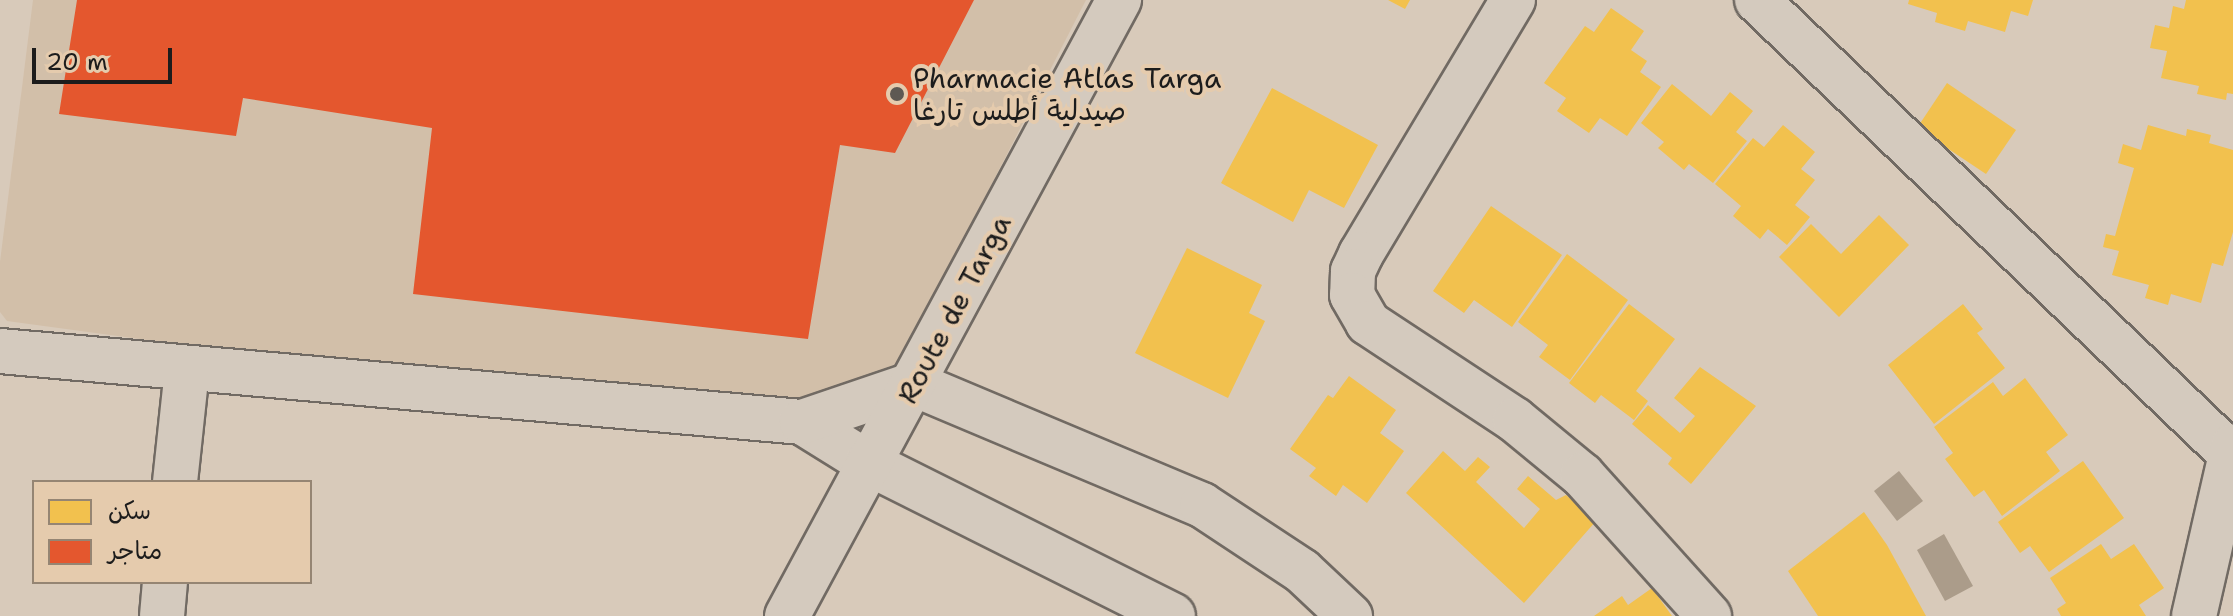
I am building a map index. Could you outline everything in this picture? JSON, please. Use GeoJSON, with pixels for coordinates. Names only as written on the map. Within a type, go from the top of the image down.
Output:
{"type":"FeatureCollection","features":[{"type":"Feature","properties":{"kind":"street","name":"Route de Targa"},"geometry":{"type":"LineString","coordinates":[[787,616],[1119,0]]}},
{"type":"Feature","properties":{"kind":"street"},"geometry":{"type":"LineString","coordinates":[[1513,0],[1361,254],[1353,271],[1352,295],[1368,323],[1515,420],[1582,475],[1709,616]]}},
{"type":"Feature","properties":{"kind":"street"},"geometry":{"type":"LineString","coordinates":[[1757,0],[2232,450],[2194,616]]}},
{"type":"Feature","properties":{"kind":"street"},"geometry":{"type":"LineString","coordinates":[[0,351],[802,422],[914,384],[1202,505],[1302,571],[1350,616]]}},
{"type":"Feature","properties":{"kind":"street"},"geometry":{"type":"LineString","coordinates":[[175,480],[187,369]]}},
{"type":"Feature","properties":{"kind":"street"},"geometry":{"type":"LineString","coordinates":[[802,422],[868,463],[1173,616]]}},
{"type":"Feature","properties":{"kind":"street"},"geometry":{"type":"LineString","coordinates":[[162,616],[165,584]]}},
{"type":"Feature","properties":{"kind":"shaded area"},"geometry":{"type":"Polygon","coordinates":[[[33,0],[1086,0],[862,437],[7,321],[0,312],[0,262],[33,0]]]}},
{"type":"Feature","properties":{"kind":"shaded area"},"geometry":{"type":"Polygon","coordinates":[[[1899,471],[1923,501],[1897,521],[1874,491],[1899,471]]]}},
{"type":"Feature","properties":{"kind":"shaded area"},"geometry":{"type":"Polygon","coordinates":[[[1944,534],[1973,586],[1945,601],[1917,550],[1944,534]]]}},
{"type":"Feature","properties":{"kind":"building: سكن"},"geometry":{"type":"Polygon","coordinates":[[[1388,0],[1410,0],[1405,9],[1388,0]]]}},
{"type":"Feature","properties":{"kind":"building: سكن"},"geometry":{"type":"Polygon","coordinates":[[[1909,0],[2033,0],[2028,16],[2011,11],[2005,32],[1968,21],[1965,31],[1935,22],[1937,13],[1908,4],[1909,0]]]}},
{"type":"Feature","properties":{"kind":"building: سكن"},"geometry":{"type":"Polygon","coordinates":[[[2186,0],[2233,0],[2233,94],[2227,93],[2226,100],[2197,94],[2199,86],[2161,78],[2167,51],[2150,48],[2155,25],[2169,28],[2173,6],[2184,9],[2186,0]]]}},
{"type":"Feature","properties":{"kind":"building: سكن"},"geometry":{"type":"Polygon","coordinates":[[[1611,8],[1644,31],[1631,50],[1647,61],[1640,72],[1661,87],[1627,136],[1600,118],[1589,133],[1557,111],[1566,98],[1544,83],[1585,26],[1594,32],[1611,8]]]}},
{"type":"Feature","properties":{"kind":"building: سكن"},"geometry":{"type":"Polygon","coordinates":[[[1947,83],[2016,130],[1986,174],[1917,128],[1947,83]]]}},
{"type":"Feature","properties":{"kind":"building: سكن"},"geometry":{"type":"Polygon","coordinates":[[[1672,84],[1711,116],[1730,92],[1753,111],[1736,132],[1747,141],[1713,183],[1689,164],[1684,170],[1658,148],[1664,142],[1641,123],[1672,84]]]}},
{"type":"Feature","properties":{"kind":"building: سكن"},"geometry":{"type":"Polygon","coordinates":[[[1272,88],[1378,145],[1344,208],[1309,190],[1293,222],[1221,183],[1272,88]]]}},
{"type":"Feature","properties":{"kind":"building: سكن"},"geometry":{"type":"Polygon","coordinates":[[[1783,125],[1815,152],[1801,169],[1815,180],[1795,205],[1810,217],[1787,245],[1768,229],[1760,239],[1733,216],[1741,206],[1715,184],[1753,138],[1764,147],[1783,125]]]}},
{"type":"Feature","properties":{"kind":"building: سكن"},"geometry":{"type":"Polygon","coordinates":[[[2148,125],[2186,136],[2187,129],[2211,135],[2209,143],[2233,150],[2233,232],[2223,266],[2212,263],[2201,303],[2171,294],[2168,305],[2145,298],[2149,285],[2112,275],[2119,251],[2103,247],[2106,234],[2115,236],[2134,168],[2118,163],[2123,144],[2141,150],[2148,125]]]}},
{"type":"Feature","properties":{"kind":"building: سكن"},"geometry":{"type":"Polygon","coordinates":[[[1491,206],[1562,255],[1512,327],[1474,300],[1464,313],[1433,291],[1491,206]]]}},
{"type":"Feature","properties":{"kind":"building: سكن"},"geometry":{"type":"Polygon","coordinates":[[[1879,215],[1909,245],[1839,317],[1779,257],[1811,224],[1841,254],[1879,215]]]}},
{"type":"Feature","properties":{"kind":"building: سكن"},"geometry":{"type":"Polygon","coordinates":[[[1187,248],[1262,285],[1249,313],[1265,321],[1228,398],[1135,353],[1187,248]]]}},
{"type":"Feature","properties":{"kind":"building: سكن"},"geometry":{"type":"Polygon","coordinates":[[[1567,254],[1628,300],[1570,380],[1539,357],[1548,345],[1518,322],[1567,254]]]}},
{"type":"Feature","properties":{"kind":"building: سكن"},"geometry":{"type":"Polygon","coordinates":[[[1629,304],[1675,339],[1636,391],[1648,401],[1634,420],[1601,395],[1595,403],[1569,383],[1629,304]]]}},
{"type":"Feature","properties":{"kind":"building: سكن"},"geometry":{"type":"Polygon","coordinates":[[[1963,304],[1983,329],[1977,333],[2005,368],[1934,424],[1888,365],[1963,304]]]}},
{"type":"Feature","properties":{"kind":"building: سكن"},"geometry":{"type":"Polygon","coordinates":[[[1700,367],[1756,406],[1691,484],[1668,464],[1672,458],[1632,424],[1648,405],[1680,433],[1695,416],[1674,398],[1700,367]]]}},
{"type":"Feature","properties":{"kind":"building: سكن"},"geometry":{"type":"Polygon","coordinates":[[[1349,376],[1396,410],[1380,433],[1404,451],[1367,503],[1343,485],[1336,496],[1309,476],[1316,468],[1290,449],[1328,395],[1333,398],[1349,376]]]}},
{"type":"Feature","properties":{"kind":"building: سكن"},"geometry":{"type":"Polygon","coordinates":[[[2025,378],[2068,435],[2046,452],[2060,471],[2002,516],[1984,490],[1974,497],[1945,459],[1953,453],[1934,427],[1993,382],[2003,396],[2025,378]]]}},
{"type":"Feature","properties":{"kind":"building: سكن"},"geometry":{"type":"Polygon","coordinates":[[[1443,451],[1465,471],[1478,457],[1490,467],[1476,482],[1524,528],[1540,509],[1517,489],[1528,476],[1556,500],[1566,495],[1596,521],[1524,603],[1406,493],[1443,451]]]}},
{"type":"Feature","properties":{"kind":"building: سكن"},"geometry":{"type":"Polygon","coordinates":[[[2083,461],[2124,518],[2049,572],[2030,546],[2020,553],[1998,522],[2083,461]]]}},
{"type":"Feature","properties":{"kind":"building: سكن"},"geometry":{"type":"Polygon","coordinates":[[[1864,512],[1887,545],[1926,616],[1818,616],[1788,571],[1864,512]]]}},
{"type":"Feature","properties":{"kind":"building: سكن"},"geometry":{"type":"Polygon","coordinates":[[[2101,544],[2111,559],[2134,544],[2164,588],[2139,605],[2146,616],[2061,616],[2057,609],[2066,603],[2050,578],[2101,544]]]}},
{"type":"Feature","properties":{"kind":"building: سكن"},"geometry":{"type":"Polygon","coordinates":[[[1652,588],[1672,616],[1594,616],[1622,596],[1628,605],[1652,588]]]}},
{"type":"Feature","properties":{"kind":"building: متاجر"},"geometry":{"type":"Polygon","coordinates":[[[77,0],[974,0],[895,153],[840,145],[808,339],[413,294],[432,128],[243,98],[236,136],[59,114],[77,0]]]}},
{"type":"Feature","properties":{"kind":"place","name":"Pharmacie Atlas Targa صيدلية أطلس تارغا"},"geometry":{"type":"Point","coordinates":[897,94]}}]}
